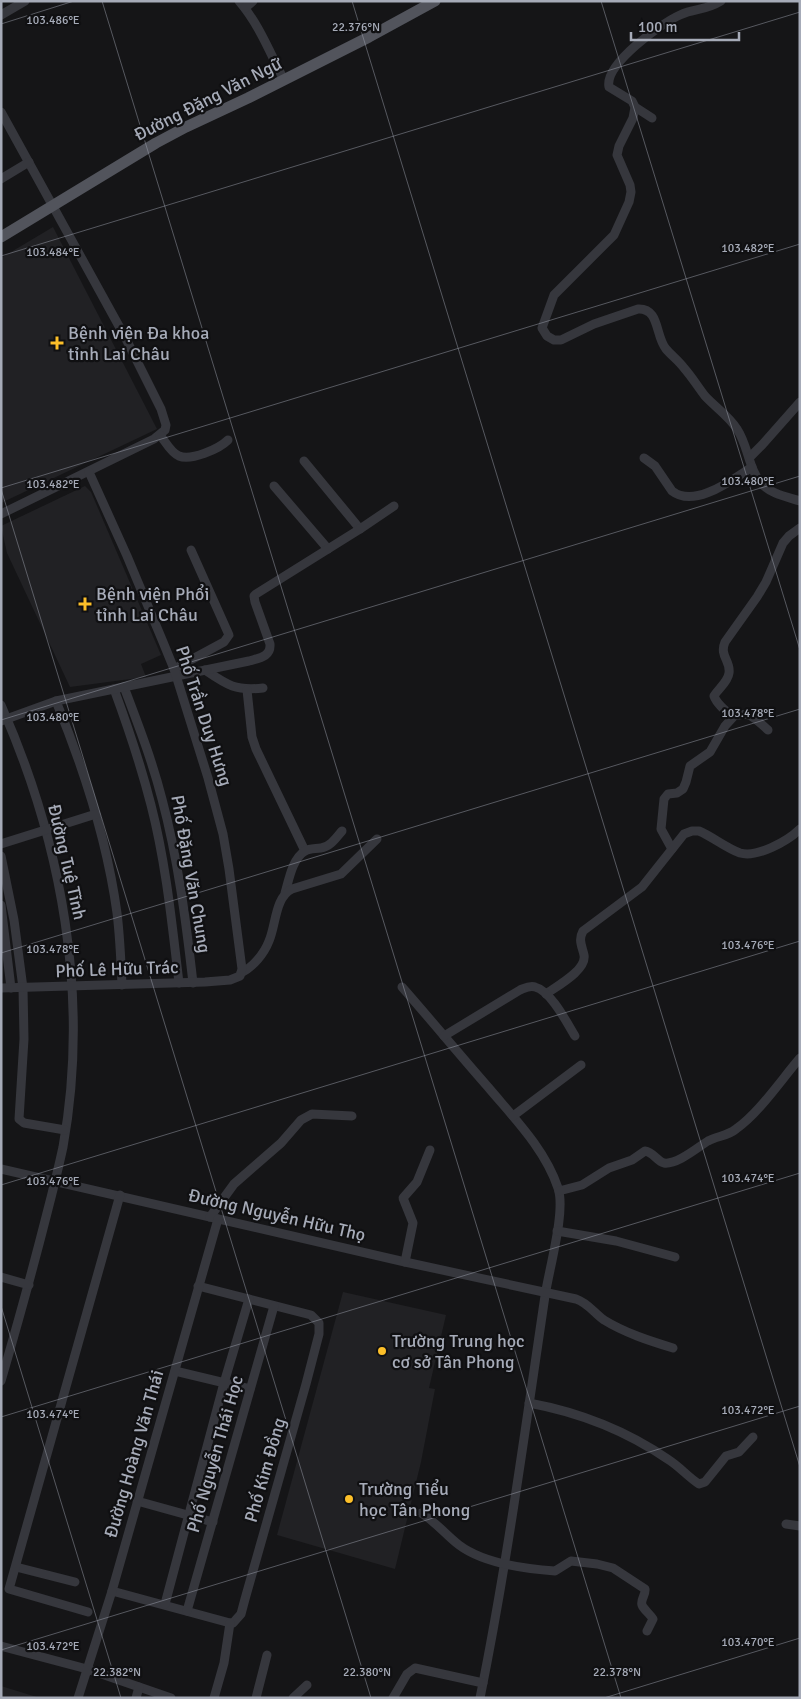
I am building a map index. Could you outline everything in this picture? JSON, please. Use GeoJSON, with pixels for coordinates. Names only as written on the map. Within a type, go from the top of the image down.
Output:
{"type":"FeatureCollection","features":[{"type":"Feature","properties":{"kind":"main road","name":"Đường Đặng Văn Ngữ"},"geometry":{"type":"LineString","coordinates":[[1,237],[156,143],[369,37],[435,1]]}},
{"type":"Feature","properties":{"kind":"street"},"geometry":{"type":"LineString","coordinates":[[1,15],[25,1]]}},
{"type":"Feature","properties":{"kind":"street"},"geometry":{"type":"LineString","coordinates":[[253,1],[242,5],[263,39],[284,80]]}},
{"type":"Feature","properties":{"kind":"street"},"geometry":{"type":"LineString","coordinates":[[652,118],[635,107],[632,101],[608,85],[611,74],[622,57],[633,47],[672,19],[682,14],[708,8],[721,1]]}},
{"type":"Feature","properties":{"kind":"street"},"geometry":{"type":"LineString","coordinates":[[635,107],[633,118],[619,146],[617,155],[630,185],[631,196],[629,202],[614,235],[554,295],[543,324],[543,331],[550,339],[557,341],[608,318],[638,309],[647,310],[652,315],[663,345],[705,395],[731,421],[740,435],[759,482],[764,487],[800,501]]}},
{"type":"Feature","properties":{"kind":"street"},"geometry":{"type":"LineString","coordinates":[[1,112],[125,337],[161,408],[166,424],[162,432],[89,472],[1,514]]}},
{"type":"Feature","properties":{"kind":"street"},"geometry":{"type":"LineString","coordinates":[[1,178],[29,162]]}},
{"type":"Feature","properties":{"kind":"street"},"geometry":{"type":"LineString","coordinates":[[750,457],[800,402]]}},
{"type":"Feature","properties":{"kind":"street"},"geometry":{"type":"LineString","coordinates":[[162,432],[175,454],[184,457],[214,450],[228,440]]}},
{"type":"Feature","properties":{"kind":"street"},"geometry":{"type":"LineString","coordinates":[[644,458],[655,466],[672,490],[685,495],[703,494],[714,490],[752,467]]}},
{"type":"Feature","properties":{"kind":"street"},"geometry":{"type":"LineString","coordinates":[[304,461],[360,529]]}},
{"type":"Feature","properties":{"kind":"street","name":"Phố Trần Duy Hưng"},"geometry":{"type":"LineString","coordinates":[[89,472],[128,556],[175,673],[208,778],[223,834],[240,947],[238,976]]}},
{"type":"Feature","properties":{"kind":"street"},"geometry":{"type":"LineString","coordinates":[[274,486],[328,549]]}},
{"type":"Feature","properties":{"kind":"street"},"geometry":{"type":"LineString","coordinates":[[4,720],[56,701],[124,687],[175,673],[206,670],[264,656],[270,652],[270,644],[254,596],[259,591],[394,506]]}},
{"type":"Feature","properties":{"kind":"street"},"geometry":{"type":"LineString","coordinates":[[768,730],[751,716],[735,715],[725,709],[714,697],[729,673],[723,654],[724,645],[750,609],[766,582],[783,543],[800,528]]}},
{"type":"Feature","properties":{"kind":"street"},"geometry":{"type":"LineString","coordinates":[[175,673],[228,638],[228,632],[191,550]]}},
{"type":"Feature","properties":{"kind":"street"},"geometry":{"type":"LineString","coordinates":[[206,670],[231,686],[246,690],[263,688]]}},
{"type":"Feature","properties":{"kind":"street","name":"Phố Đặng Văn Chung"},"geometry":{"type":"LineString","coordinates":[[124,687],[154,769],[170,832],[182,897],[193,982]]}},
{"type":"Feature","properties":{"kind":"street","name":"Phố Đặng Văn Chung"},"geometry":{"type":"LineString","coordinates":[[114,689],[141,771],[157,835],[172,922],[179,983]]}},
{"type":"Feature","properties":{"kind":"street"},"geometry":{"type":"LineString","coordinates":[[246,690],[252,738],[256,749],[305,851]]}},
{"type":"Feature","properties":{"kind":"street"},"geometry":{"type":"LineString","coordinates":[[56,701],[96,814],[106,852],[117,913],[122,985]]}},
{"type":"Feature","properties":{"kind":"street","name":"Đường Tuệ Tĩnh"},"geometry":{"type":"LineString","coordinates":[[1,705],[4,720],[28,771],[46,830],[61,893],[72,987],[73,1047],[65,1130],[55,1181],[29,1285],[1,1381]]}},
{"type":"Feature","properties":{"kind":"street"},"geometry":{"type":"LineString","coordinates":[[672,849],[661,832],[664,799],[668,794],[677,793],[683,789],[690,766],[710,752],[725,726],[735,715]]}},
{"type":"Feature","properties":{"kind":"street"},"geometry":{"type":"LineString","coordinates":[[1,844],[96,814]]}},
{"type":"Feature","properties":{"kind":"street"},"geometry":{"type":"LineString","coordinates":[[546,994],[582,965],[585,959],[580,938],[583,931],[642,888],[681,837],[688,832],[695,830],[741,853],[753,854],[786,840],[800,830]]}},
{"type":"Feature","properties":{"kind":"street"},"geometry":{"type":"LineString","coordinates":[[238,976],[255,963],[268,946],[292,869],[305,851],[325,847],[333,842],[342,831]]}},
{"type":"Feature","properties":{"kind":"street"},"geometry":{"type":"LineString","coordinates":[[157,835],[170,832]]}},
{"type":"Feature","properties":{"kind":"street"},"geometry":{"type":"LineString","coordinates":[[285,893],[340,874],[378,839]]}},
{"type":"Feature","properties":{"kind":"street"},"geometry":{"type":"LineString","coordinates":[[1,856],[14,920],[23,988],[24,1040],[19,1119],[24,1123],[65,1130]]}},
{"type":"Feature","properties":{"kind":"street"},"geometry":{"type":"LineString","coordinates":[[1,905],[11,988]]}},
{"type":"Feature","properties":{"kind":"street","name":"Phố Lê Hữu Trác"},"geometry":{"type":"LineString","coordinates":[[1,988],[221,981],[238,976]]}},
{"type":"Feature","properties":{"kind":"street"},"geometry":{"type":"LineString","coordinates":[[402,987],[513,1116],[545,1160],[559,1191],[560,1208],[557,1231],[504,1563],[480,1698]]}},
{"type":"Feature","properties":{"kind":"street"},"geometry":{"type":"LineString","coordinates":[[444,1036],[527,987],[536,987],[546,994],[575,1036]]}},
{"type":"Feature","properties":{"kind":"street"},"geometry":{"type":"LineString","coordinates":[[559,1191],[582,1185],[609,1168],[632,1160],[645,1151],[661,1162],[668,1163],[690,1154],[709,1140],[731,1133],[754,1113],[800,1058]]}},
{"type":"Feature","properties":{"kind":"street"},"geometry":{"type":"LineString","coordinates":[[513,1116],[581,1064]]}},
{"type":"Feature","properties":{"kind":"street","name":"Đường Hoàng Văn Thái"},"geometry":{"type":"LineString","coordinates":[[78,1698],[112,1591],[175,1371],[214,1218],[234,1184],[281,1143],[301,1120],[312,1114],[352,1116]]}},
{"type":"Feature","properties":{"kind":"street"},"geometry":{"type":"LineString","coordinates":[[405,1262],[413,1223],[403,1198],[416,1182],[430,1150]]}},
{"type":"Feature","properties":{"kind":"street","name":"Đường Nguyễn Hữu Thọ"},"geometry":{"type":"LineString","coordinates":[[1,1169],[582,1301],[597,1315],[615,1325],[641,1337],[673,1348]]}},
{"type":"Feature","properties":{"kind":"street"},"geometry":{"type":"LineString","coordinates":[[88,1612],[9,1589],[120,1195]]}},
{"type":"Feature","properties":{"kind":"street"},"geometry":{"type":"LineString","coordinates":[[557,1231],[616,1241],[675,1257]]}},
{"type":"Feature","properties":{"kind":"street"},"geometry":{"type":"LineString","coordinates":[[1,1277],[29,1285]]}},
{"type":"Feature","properties":{"kind":"street"},"geometry":{"type":"LineString","coordinates":[[198,1286],[274,1306]]}},
{"type":"Feature","properties":{"kind":"street","name":"Phố Nguyễn Thái Học"},"geometry":{"type":"LineString","coordinates":[[165,1604],[224,1383],[249,1299]]}},
{"type":"Feature","properties":{"kind":"street","name":"Phố Nguyễn Thái Học"},"geometry":{"type":"LineString","coordinates":[[188,1611],[274,1306]]}},
{"type":"Feature","properties":{"kind":"street","name":"Phố Kim Đồng"},"geometry":{"type":"LineString","coordinates":[[214,1698],[224,1664],[231,1623],[241,1614],[319,1334],[319,1323],[311,1315],[274,1306]]}},
{"type":"Feature","properties":{"kind":"street"},"geometry":{"type":"LineString","coordinates":[[175,1371],[250,1389]]}},
{"type":"Feature","properties":{"kind":"street"},"geometry":{"type":"LineString","coordinates":[[529,1404],[566,1412],[618,1431],[670,1460],[699,1484],[706,1482],[726,1456],[739,1452],[753,1436]]}},
{"type":"Feature","properties":{"kind":"street"},"geometry":{"type":"LineString","coordinates":[[137,1501],[212,1522]]}},
{"type":"Feature","properties":{"kind":"street"},"geometry":{"type":"LineString","coordinates":[[421,1514],[437,1524],[467,1550],[504,1563],[555,1571],[568,1562],[578,1560],[613,1568],[645,1589],[646,1593],[642,1606],[653,1619],[647,1630]]}},
{"type":"Feature","properties":{"kind":"street"},"geometry":{"type":"LineString","coordinates":[[786,1524],[800,1526]]}},
{"type":"Feature","properties":{"kind":"street"},"geometry":{"type":"LineString","coordinates":[[16,1567],[75,1582]]}},
{"type":"Feature","properties":{"kind":"street"},"geometry":{"type":"LineString","coordinates":[[112,1591],[231,1623]]}},
{"type":"Feature","properties":{"kind":"street"},"geometry":{"type":"LineString","coordinates":[[1,1646],[87,1669],[168,1697]]}},
{"type":"Feature","properties":{"kind":"street"},"geometry":{"type":"LineString","coordinates":[[256,1698],[267,1655]]}},
{"type":"Feature","properties":{"kind":"street"},"geometry":{"type":"LineString","coordinates":[[393,1698],[407,1674],[415,1668],[482,1683]]}},
{"type":"Feature","properties":{"kind":"street"},"geometry":{"type":"LineString","coordinates":[[293,1698],[307,1685]]}},
{"type":"Feature","properties":{"kind":"street"},"geometry":{"type":"LineString","coordinates":[[136,1698],[139,1687]]}},
{"type":"Feature","properties":{"kind":"shaded area","name":"Bệnh viện Đa khoa tỉnh Lai Châu"},"geometry":{"type":"Polygon","coordinates":[[[53,227],[157,429],[1,503],[1,258],[53,227]]]}},
{"type":"Feature","properties":{"kind":"shaded area","name":"Bệnh viện Phổi tỉnh Lai Châu"},"geometry":{"type":"Polygon","coordinates":[[[85,486],[91,492],[161,655],[141,664],[146,677],[70,687],[7,553],[1,526],[85,486]]]}},
{"type":"Feature","properties":{"kind":"shaded area"},"geometry":{"type":"Polygon","coordinates":[[[343,1292],[446,1315],[429,1388],[435,1389],[421,1462],[395,1569],[277,1535],[343,1292]]]}},
{"type":"Feature","properties":{"kind":"shaded area"},"geometry":{"type":"Polygon","coordinates":[[[1,1686],[40,1698],[1,1698],[1,1686]]]}},
{"type":"Feature","properties":{"kind":"place","name":"Bệnh viện Đa khoa tỉnh Lai Châu"},"geometry":{"type":"Point","coordinates":[57,343]}},
{"type":"Feature","properties":{"kind":"place","name":"Bệnh viện Phổi tỉnh Lai Châu"},"geometry":{"type":"Point","coordinates":[85,604]}},
{"type":"Feature","properties":{"kind":"place","name":"Trường Trung học cơ sở Tân Phong"},"geometry":{"type":"Point","coordinates":[382,1351]}},
{"type":"Feature","properties":{"kind":"place","name":"Trường Tiểu học Tân Phong"},"geometry":{"type":"Point","coordinates":[349,1499]}}]}
